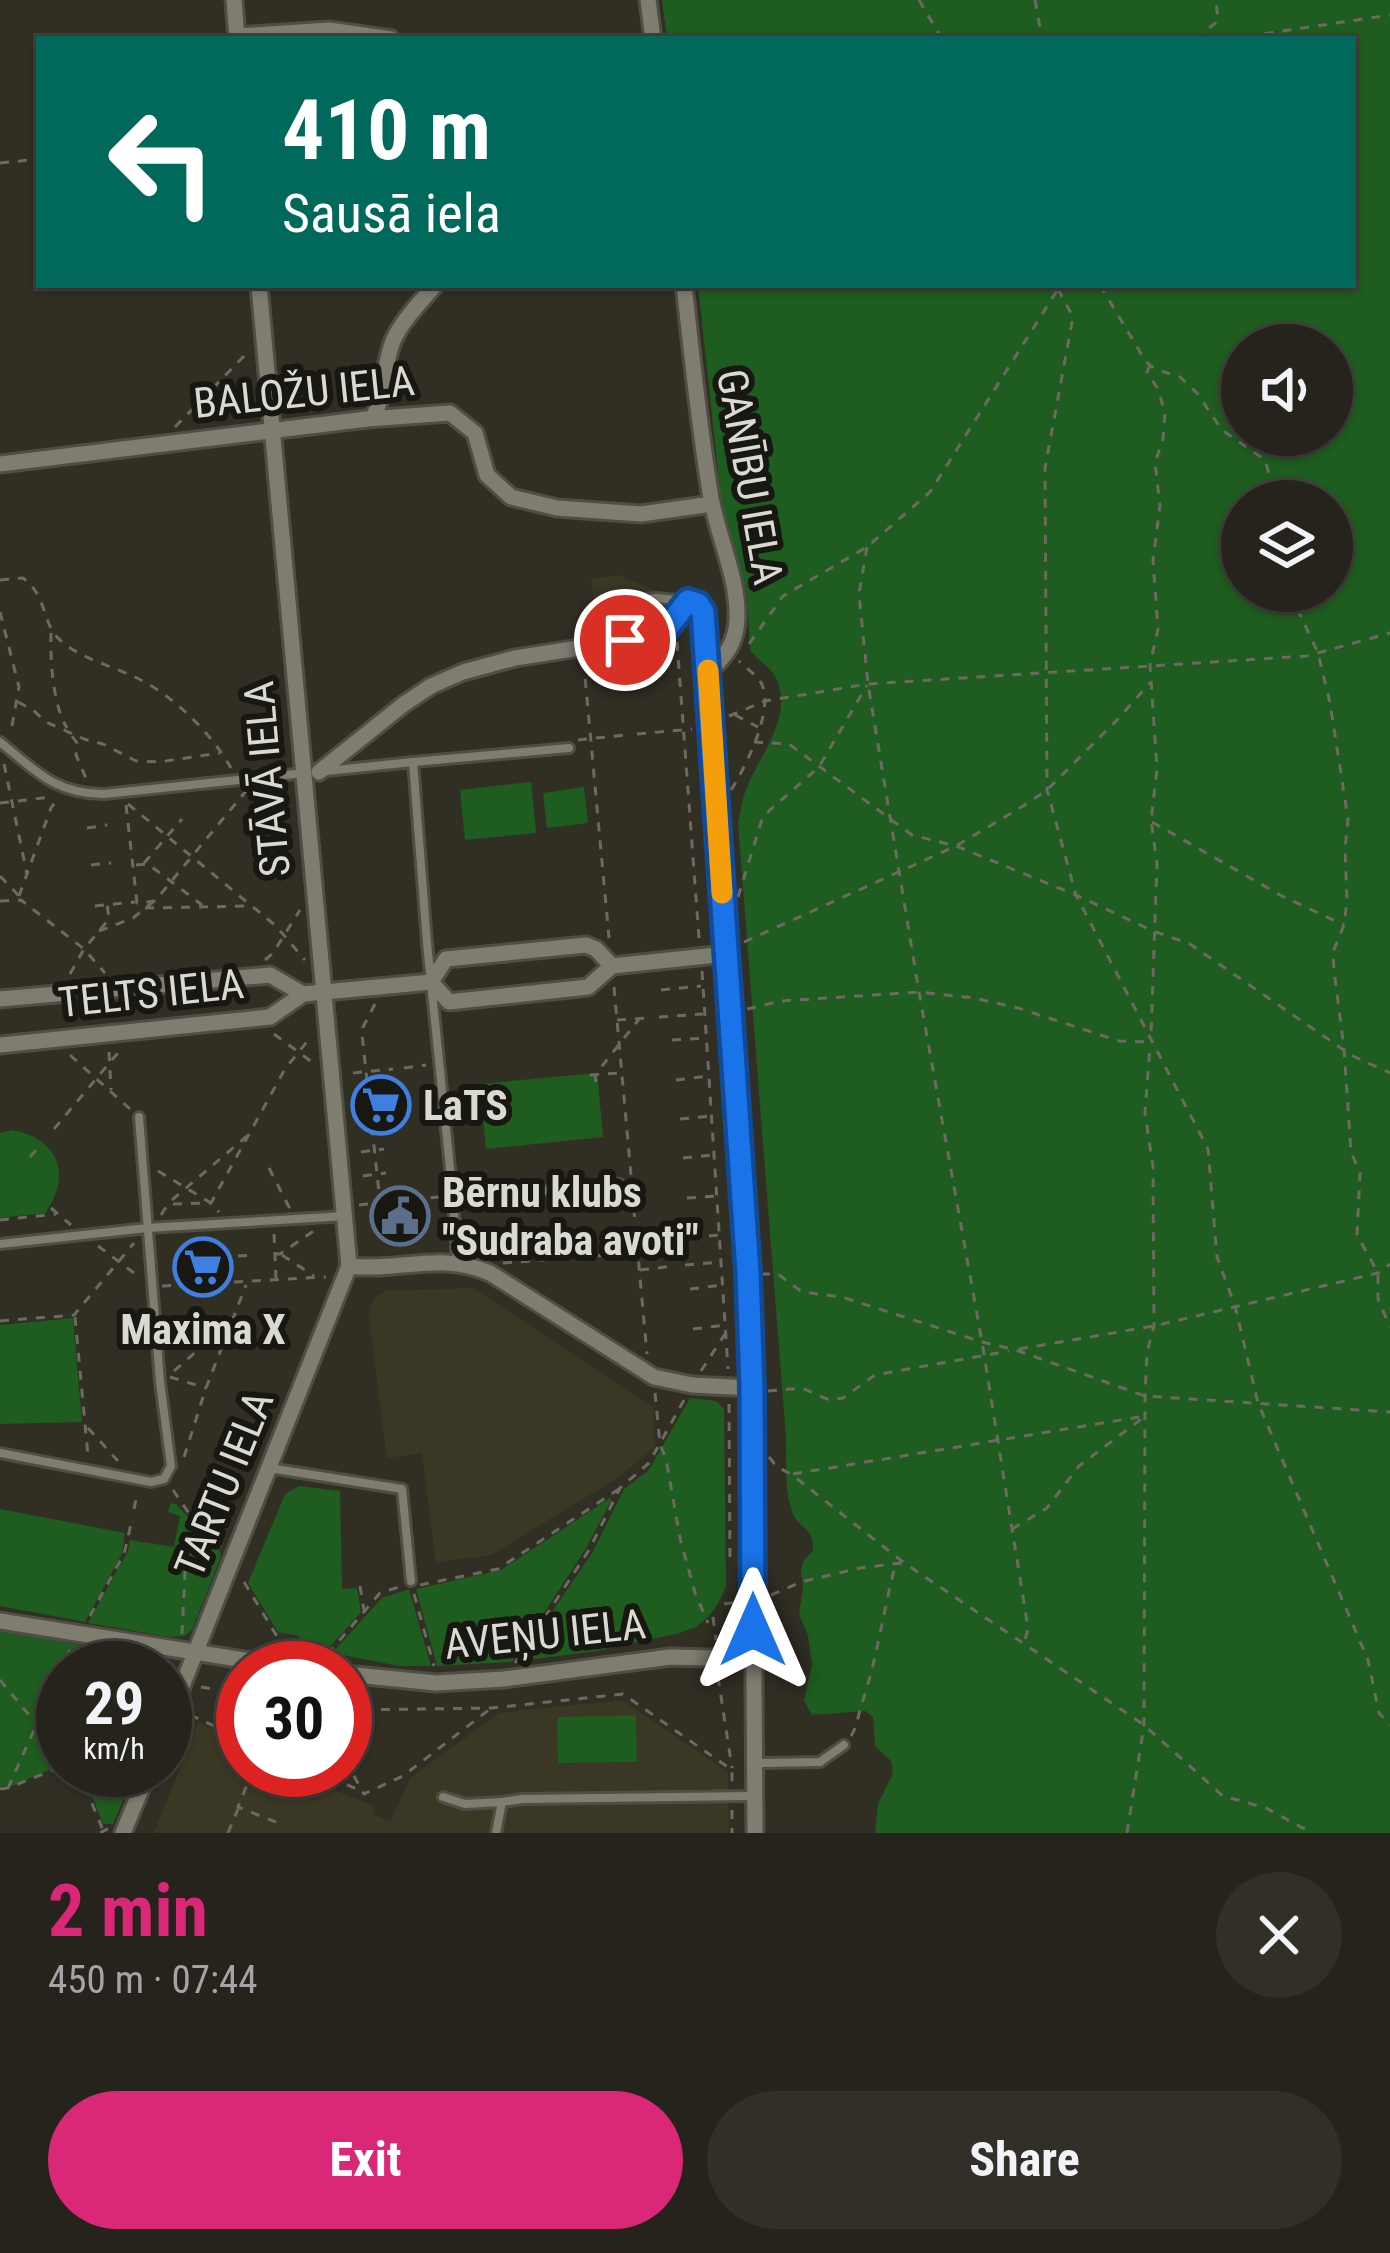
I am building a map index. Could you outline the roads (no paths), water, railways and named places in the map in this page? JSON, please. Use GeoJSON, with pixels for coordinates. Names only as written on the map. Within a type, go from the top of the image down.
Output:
{"type":"FeatureCollection","features":[{"type":"Feature","properties":{"kind":"street"},"geometry":{"type":"LineString","coordinates":[[234,0],[237,36]]}},
{"type":"Feature","properties":{"kind":"street"},"geometry":{"type":"LineString","coordinates":[[647,0],[653,36]]}},
{"type":"Feature","properties":{"kind":"street"},"geometry":{"type":"LineString","coordinates":[[260,36],[329,30],[370,36]]}},
{"type":"Feature","properties":{"kind":"street","name":"STĀVĀ IELA"},"geometry":{"type":"LineString","coordinates":[[259,288],[310,772],[315,906],[348,1271]]}},
{"type":"Feature","properties":{"kind":"street"},"geometry":{"type":"LineString","coordinates":[[374,418],[394,340],[432,288]]}},
{"type":"Feature","properties":{"kind":"street","name":"GANĪBU IELA"},"geometry":{"type":"LineString","coordinates":[[684,288],[712,504],[738,614],[729,652],[708,672]]}},
{"type":"Feature","properties":{"kind":"street","name":"BALOŽU IELA"},"geometry":{"type":"LineString","coordinates":[[0,464],[374,418],[451,413],[475,433],[488,475],[511,497],[557,508],[641,514],[712,504]]}},
{"type":"Feature","properties":{"kind":"street"},"geometry":{"type":"LineString","coordinates":[[310,772],[431,686],[463,672],[515,658],[662,634],[688,601],[703,612],[748,1272],[755,1833]]}},
{"type":"Feature","properties":{"kind":"street","name":"TELTS IELA"},"geometry":{"type":"LineString","coordinates":[[431,982],[446,958],[586,945],[596,949],[612,974]]}},
{"type":"Feature","properties":{"kind":"street","name":"TELTS IELA"},"geometry":{"type":"LineString","coordinates":[[431,982],[449,1002],[588,987],[612,974],[726,952]]}},
{"type":"Feature","properties":{"kind":"street","name":"TELTS IELA"},"geometry":{"type":"LineString","coordinates":[[0,999],[270,975],[303,994]]}},
{"type":"Feature","properties":{"kind":"street","name":"TELTS IELA"},"geometry":{"type":"LineString","coordinates":[[0,1045],[270,1017],[303,994],[431,982]]}},
{"type":"Feature","properties":{"kind":"street"},"geometry":{"type":"LineString","coordinates":[[348,1271],[457,1262],[490,1274],[654,1377],[752,1391]]}},
{"type":"Feature","properties":{"kind":"street","name":"TARTU IELA"},"geometry":{"type":"LineString","coordinates":[[192,1662],[348,1271]]}},
{"type":"Feature","properties":{"kind":"street"},"geometry":{"type":"LineString","coordinates":[[0,1621],[216,1657]]}},
{"type":"Feature","properties":{"kind":"street","name":"AVEŅU IELA"},"geometry":{"type":"LineString","coordinates":[[372,1677],[436,1683],[670,1657],[753,1659]]}},
{"type":"Feature","properties":{"kind":"street"},"geometry":{"type":"LineString","coordinates":[[123,1833],[137,1797]]}},
{"type":"Feature","properties":{"kind":"lane"},"geometry":{"type":"LineString","coordinates":[[615,604],[656,598],[688,601]]}},
{"type":"Feature","properties":{"kind":"lane"},"geometry":{"type":"LineString","coordinates":[[5,741],[51,782],[89,794],[569,748]]}},
{"type":"Feature","properties":{"kind":"lane"},"geometry":{"type":"LineString","coordinates":[[413,763],[457,1262]]}},
{"type":"Feature","properties":{"kind":"lane"},"geometry":{"type":"LineString","coordinates":[[0,1453],[167,1482],[171,1466],[139,1117]]}},
{"type":"Feature","properties":{"kind":"lane"},"geometry":{"type":"LineString","coordinates":[[453,1197],[620,1184]]}},
{"type":"Feature","properties":{"kind":"lane"},"geometry":{"type":"LineString","coordinates":[[0,1244],[151,1228],[345,1216]]}},
{"type":"Feature","properties":{"kind":"lane"},"geometry":{"type":"LineString","coordinates":[[269,1468],[402,1489],[411,1584]]}},
{"type":"Feature","properties":{"kind":"lane"},"geometry":{"type":"LineString","coordinates":[[755,1763],[820,1762],[844,1745]]}},
{"type":"Feature","properties":{"kind":"lane"},"geometry":{"type":"LineString","coordinates":[[443,1797],[465,1804],[522,1798],[755,1796]]}},
{"type":"Feature","properties":{"kind":"lane"},"geometry":{"type":"LineString","coordinates":[[496,1833],[502,1802]]}},
{"type":"Feature","properties":{"kind":"place","name":"LaTS"},"geometry":{"type":"Point","coordinates":[381,1105]}},
{"type":"Feature","properties":{"kind":"place","name":"Bērnu klubs \"Sudraba avoti\""},"geometry":{"type":"Point","coordinates":[400,1216]}},
{"type":"Feature","properties":{"kind":"place","name":"Maxima X"},"geometry":{"type":"Point","coordinates":[203,1267]}}]}
